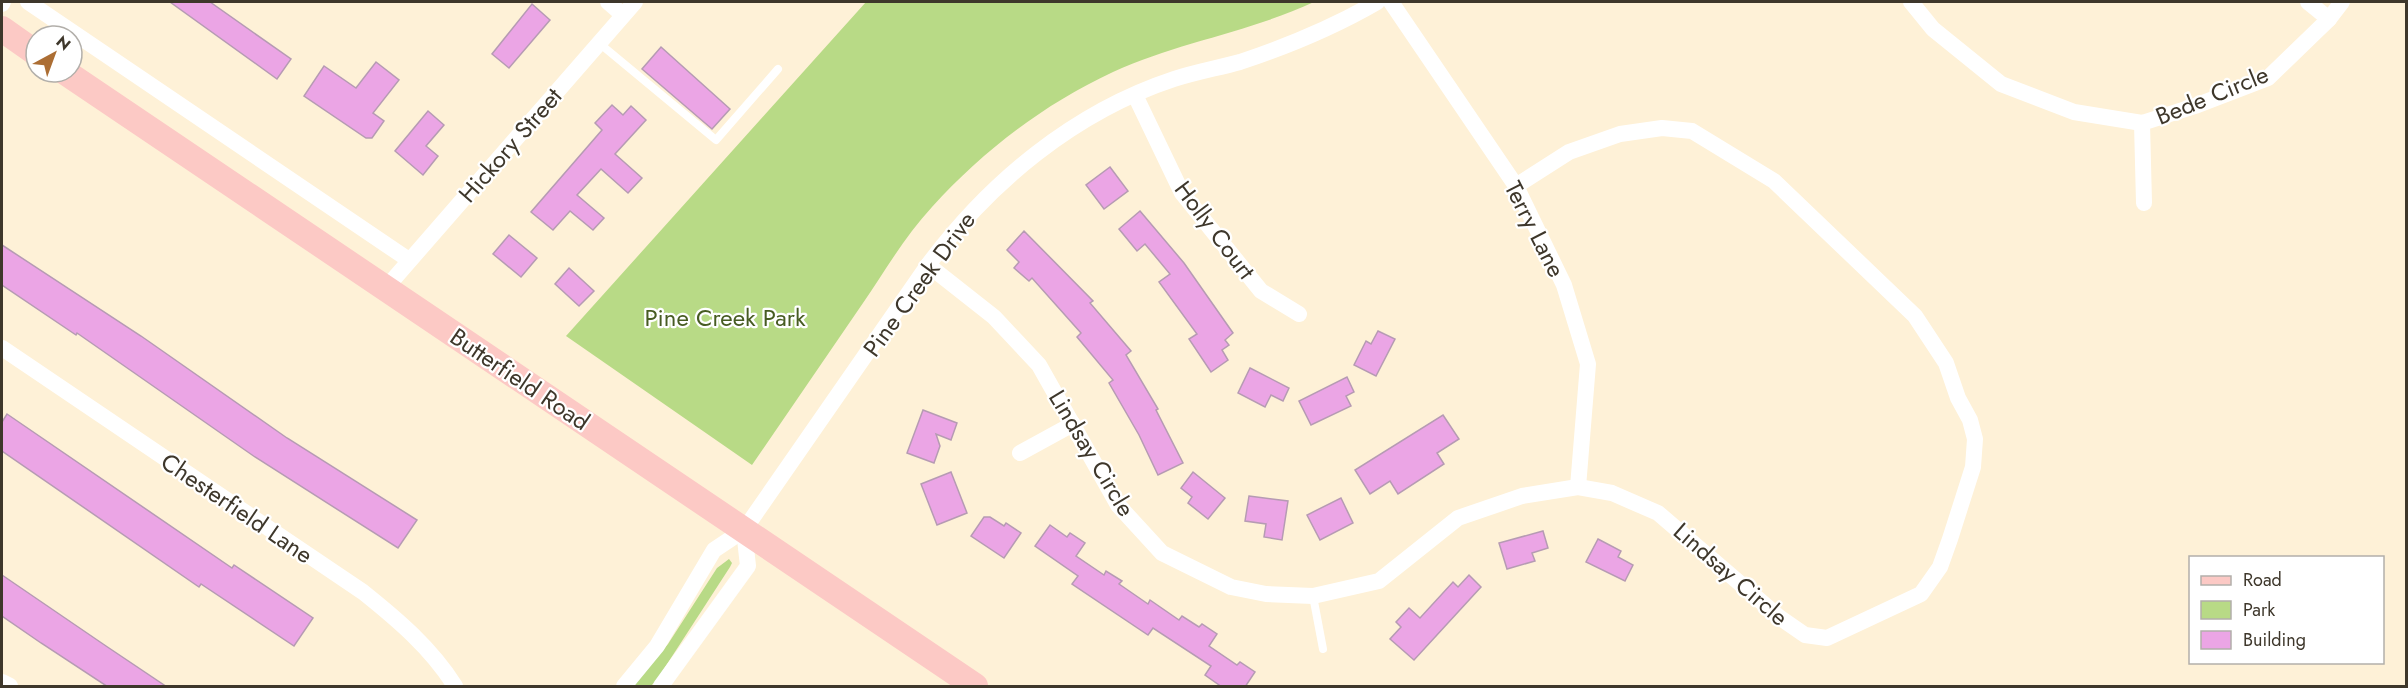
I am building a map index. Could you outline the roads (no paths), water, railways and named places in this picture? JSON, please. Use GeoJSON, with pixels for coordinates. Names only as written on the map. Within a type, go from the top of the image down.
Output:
{"type":"FeatureCollection","features":[{"type":"Feature","properties":{"kind":"main road"},"geometry":{"type":"LineString","coordinates":[[2,29],[24,45]]}},
{"type":"Feature","properties":{"kind":"main road","name":"Butterfield Road"},"geometry":{"type":"LineString","coordinates":[[83,84],[975,687]]}},
{"type":"Feature","properties":{"kind":"street"},"geometry":{"type":"LineString","coordinates":[[28,2],[410,260]]}},
{"type":"Feature","properties":{"kind":"street"},"geometry":{"type":"LineString","coordinates":[[608,2],[623,15]]}},
{"type":"Feature","properties":{"kind":"street","name":"Hickory Street"},"geometry":{"type":"LineString","coordinates":[[385,288],[635,2]]}},
{"type":"Feature","properties":{"kind":"street","name":"Pine Creek Drive"},"geometry":{"type":"LineString","coordinates":[[624,687],[657,646],[714,550],[744,530],[956,228],[1023,162],[1060,135],[1135,95],[1173,80],[1240,62],[1307,38],[1377,2]]}},
{"type":"Feature","properties":{"kind":"street","name":"Terry Lane"},"geometry":{"type":"LineString","coordinates":[[1391,2],[1516,186],[1564,285],[1588,364],[1578,487]]}},
{"type":"Feature","properties":{"kind":"street","name":"Bede Circle"},"geometry":{"type":"LineString","coordinates":[[1911,2],[1933,29],[2001,84],[2074,112],[2142,123],[2195,106],[2268,78],[2329,19],[2343,2]]}},
{"type":"Feature","properties":{"kind":"street"},"geometry":{"type":"LineString","coordinates":[[2308,2],[2329,19]]}},
{"type":"Feature","properties":{"kind":"street","name":"Holly Court"},"geometry":{"type":"LineString","coordinates":[[1135,95],[1182,193],[1261,291],[1299,314]]}},
{"type":"Feature","properties":{"kind":"street"},"geometry":{"type":"LineString","coordinates":[[2142,123],[2144,203]]}},
{"type":"Feature","properties":{"kind":"street","name":"Lindsay Circle"},"geometry":{"type":"LineString","coordinates":[[928,265],[994,317],[1039,365],[1118,505],[1162,553],[1231,587],[1266,594],[1313,596],[1380,581],[1458,518],[1522,496],[1578,487],[1612,493],[1659,513],[1798,632],[1815,638],[1827,638],[1911,600],[1930,584],[1950,539],[1970,477],[1975,439],[1970,420],[1958,398],[1946,363],[1914,316],[1774,181],[1714,142],[1692,131],[1662,128],[1620,134],[1569,152],[1516,186]]}},
{"type":"Feature","properties":{"kind":"street","name":"Chesterfield Lane"},"geometry":{"type":"LineString","coordinates":[[2,348],[363,592],[403,624],[431,652],[455,687]]}},
{"type":"Feature","properties":{"kind":"street"},"geometry":{"type":"LineString","coordinates":[[1020,453],[1073,424]]}},
{"type":"Feature","properties":{"kind":"street"},"geometry":{"type":"LineString","coordinates":[[661,687],[748,566],[744,530]]}},
{"type":"Feature","properties":{"kind":"street"},"geometry":{"type":"LineString","coordinates":[[2,682],[10,687]]}},
{"type":"Feature","properties":{"kind":"lane"},"geometry":{"type":"LineString","coordinates":[[599,43],[716,140],[778,69]]}},
{"type":"Feature","properties":{"kind":"lane"},"geometry":{"type":"LineString","coordinates":[[1313,596],[1323,649]]}},
{"type":"Feature","properties":{"kind":"park label","name":"Pine Creek Park"},"geometry":{"type":"Point","coordinates":[725,317]}}]}
